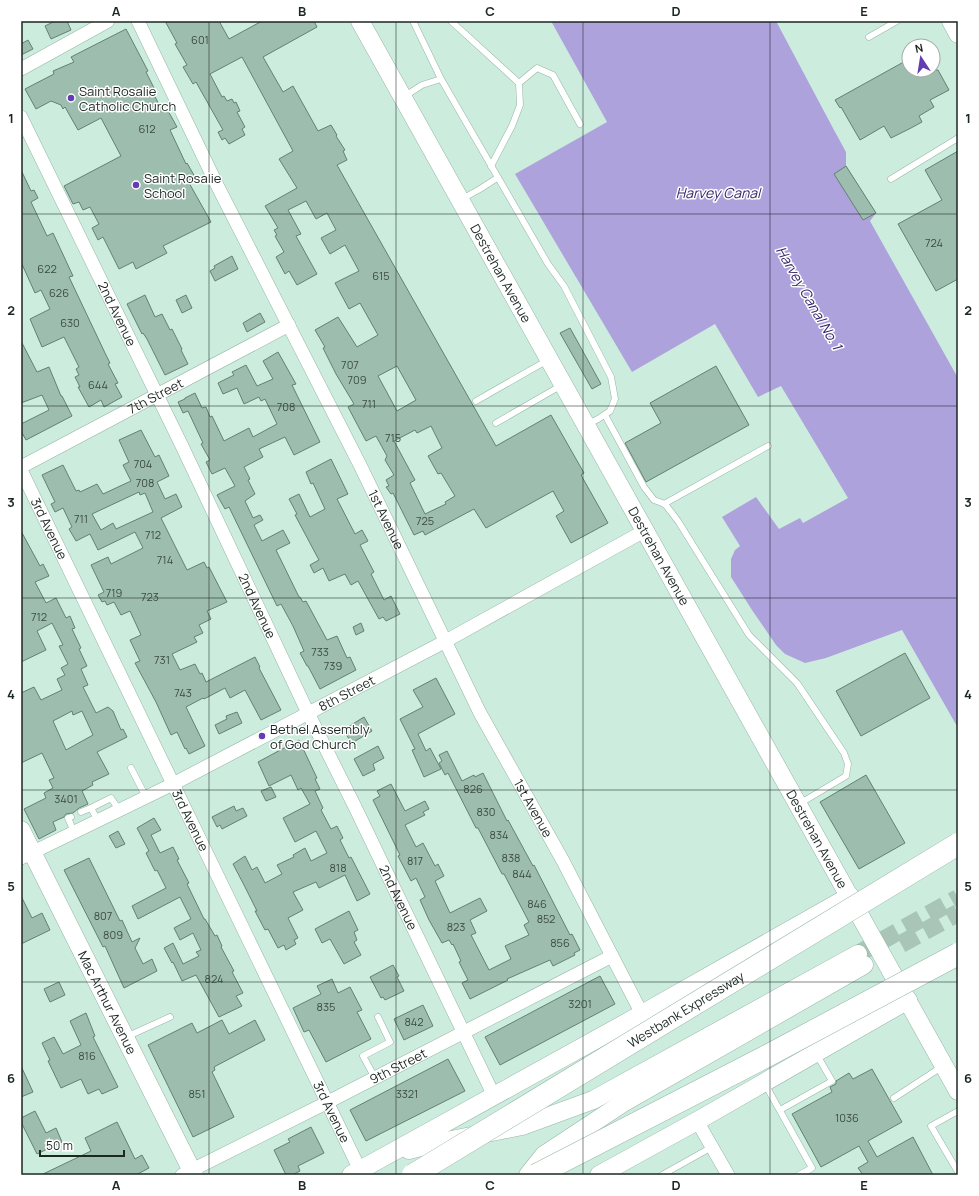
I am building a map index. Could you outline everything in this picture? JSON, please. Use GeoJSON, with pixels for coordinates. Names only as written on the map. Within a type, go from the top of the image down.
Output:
{"type":"FeatureCollection","features":[{"type":"Feature","properties":{"kind":"highway","name":"Westbank Expressway"},"geometry":{"type":"LineString","coordinates":[[413,1175],[958,844]]}},
{"type":"Feature","properties":{"kind":"highway"},"geometry":{"type":"LineString","coordinates":[[536,1175],[765,1057],[958,954]]}},
{"type":"Feature","properties":{"kind":"main road","name":"Destrehan Avenue"},"geometry":{"type":"LineString","coordinates":[[360,21],[958,1090]]}},
{"type":"Feature","properties":{"kind":"main road"},"geometry":{"type":"LineString","coordinates":[[950,21],[958,34]]}},
{"type":"Feature","properties":{"kind":"main road","name":"Mac Arthur Avenue"},"geometry":{"type":"LineString","coordinates":[[21,830],[26,856],[125,1037],[189,1173]]}},
{"type":"Feature","properties":{"kind":"main road","name":"Westbank Expressway"},"geometry":{"type":"LineString","coordinates":[[384,1156],[642,1014],[850,896]]}},
{"type":"Feature","properties":{"kind":"main road"},"geometry":{"type":"LineString","coordinates":[[360,1173],[384,1156],[442,1142],[522,1126],[593,1100],[861,960],[623,1103],[544,1155],[528,1175]]}},
{"type":"Feature","properties":{"kind":"main road"},"geometry":{"type":"LineString","coordinates":[[603,1174],[908,1000]]}},
{"type":"Feature","properties":{"kind":"street"},"geometry":{"type":"LineString","coordinates":[[21,69],[108,21]]}},
{"type":"Feature","properties":{"kind":"street","name":"1st Avenue"},"geometry":{"type":"LineString","coordinates":[[138,21],[218,187],[360,465],[444,642],[480,713],[563,861],[642,1014]]}},
{"type":"Feature","properties":{"kind":"street","name":"2nd Avenue"},"geometry":{"type":"LineString","coordinates":[[21,117],[494,1096]]}},
{"type":"Feature","properties":{"kind":"street","name":"7th Street"},"geometry":{"type":"LineString","coordinates":[[21,466],[157,396],[289,325]]}},
{"type":"Feature","properties":{"kind":"street","name":"3rd Avenue"},"geometry":{"type":"LineString","coordinates":[[21,470],[328,1102],[360,1173]]}},
{"type":"Feature","properties":{"kind":"street","name":"8th Street"},"geometry":{"type":"LineString","coordinates":[[26,856],[146,798],[444,642],[646,530]]}},
{"type":"Feature","properties":{"kind":"street","name":"9th Street"},"geometry":{"type":"LineString","coordinates":[[189,1173],[612,956]]}},
{"type":"Feature","properties":{"kind":"street"},"geometry":{"type":"LineString","coordinates":[[697,1121],[728,1175]]}},
{"type":"Feature","properties":{"kind":"lane"},"geometry":{"type":"LineString","coordinates":[[413,21],[441,79],[548,264],[564,286],[611,377],[615,399],[610,411],[586,425]]}},
{"type":"Feature","properties":{"kind":"lane"},"geometry":{"type":"LineString","coordinates":[[451,21],[519,83],[520,106],[512,126],[491,166]]}},
{"type":"Feature","properties":{"kind":"lane"},"geometry":{"type":"LineString","coordinates":[[869,37],[897,21]]}},
{"type":"Feature","properties":{"kind":"lane"},"geometry":{"type":"LineString","coordinates":[[519,83],[537,68],[553,74],[580,124]]}},
{"type":"Feature","properties":{"kind":"lane"},"geometry":{"type":"LineString","coordinates":[[403,97],[422,85],[441,79]]}},
{"type":"Feature","properties":{"kind":"lane"},"geometry":{"type":"LineString","coordinates":[[891,179],[958,138]]}},
{"type":"Feature","properties":{"kind":"lane"},"geometry":{"type":"LineString","coordinates":[[460,199],[497,178]]}},
{"type":"Feature","properties":{"kind":"lane"},"geometry":{"type":"LineString","coordinates":[[476,401],[550,360]]}},
{"type":"Feature","properties":{"kind":"lane"},"geometry":{"type":"LineString","coordinates":[[496,423],[564,384]]}},
{"type":"Feature","properties":{"kind":"lane"},"geometry":{"type":"LineString","coordinates":[[605,415],[644,487],[654,500],[664,504],[678,521],[749,635],[797,683],[844,753],[848,764],[846,776],[798,804]]}},
{"type":"Feature","properties":{"kind":"lane"},"geometry":{"type":"LineString","coordinates":[[664,504],[768,446]]}},
{"type":"Feature","properties":{"kind":"lane"},"geometry":{"type":"LineString","coordinates":[[131,768],[146,798]]}},
{"type":"Feature","properties":{"kind":"lane"},"geometry":{"type":"LineString","coordinates":[[81,812],[111,798],[119,810]]}},
{"type":"Feature","properties":{"kind":"lane"},"geometry":{"type":"LineString","coordinates":[[91,808],[98,821]]}},
{"type":"Feature","properties":{"kind":"lane"},"geometry":{"type":"LineString","coordinates":[[71,817],[68,818],[74,832]]}},
{"type":"Feature","properties":{"kind":"lane"},"geometry":{"type":"LineString","coordinates":[[125,1037],[170,1017]]}},
{"type":"Feature","properties":{"kind":"lane"},"geometry":{"type":"LineString","coordinates":[[375,1078],[364,1056],[390,1042],[378,1017]]}},
{"type":"Feature","properties":{"kind":"lane"},"geometry":{"type":"LineString","coordinates":[[780,1110],[832,1081],[816,1053]]}},
{"type":"Feature","properties":{"kind":"lane"},"geometry":{"type":"LineString","coordinates":[[894,1098],[944,1066]]}},
{"type":"Feature","properties":{"kind":"lane"},"geometry":{"type":"LineString","coordinates":[[764,1083],[812,1168],[799,1175]]}},
{"type":"Feature","properties":{"kind":"lane"},"geometry":{"type":"LineString","coordinates":[[958,1111],[931,1126],[958,1172]]}},
{"type":"Feature","properties":{"kind":"lane"},"geometry":{"type":"LineString","coordinates":[[662,1175],[712,1147]]}},
{"type":"Feature","properties":{"kind":"water","name":"Harvey Canal"},"geometry":{"type":"Polygon","coordinates":[[[551,21],[776,21],[846,152],[846,166],[876,213],[870,221],[958,378],[958,728],[902,630],[826,658],[805,663],[785,654],[776,645],[731,577],[731,559],[735,550],[740,546],[722,517],[756,497],[779,529],[800,518],[803,523],[848,498],[781,386],[758,397],[715,324],[632,372],[515,174],[607,122],[551,21]]]}},
{"type":"Feature","properties":{"kind":"building"},"geometry":{"type":"Polygon","coordinates":[[[55,21],[67,21],[71,30],[51,39],[45,26],[55,21]]]}},
{"type":"Feature","properties":{"kind":"building"},"geometry":{"type":"Polygon","coordinates":[[[165,21],[219,21],[229,39],[262,21],[314,21],[317,27],[263,57],[283,92],[293,86],[318,131],[331,125],[345,150],[343,151],[347,160],[337,165],[496,446],[551,415],[584,473],[581,475],[608,523],[571,543],[556,516],[564,511],[553,491],[486,528],[474,509],[425,535],[423,531],[414,535],[393,493],[391,494],[386,487],[389,486],[386,480],[394,475],[385,460],[387,456],[376,436],[366,441],[348,407],[354,404],[336,374],[323,348],[325,347],[315,330],[338,317],[357,347],[378,335],[360,303],[349,309],[335,283],[359,271],[345,245],[330,254],[321,238],[336,230],[327,213],[316,219],[306,201],[288,210],[301,234],[296,236],[317,274],[297,285],[289,271],[285,274],[276,257],[284,252],[275,236],[277,235],[274,230],[278,228],[265,206],[297,188],[279,159],[293,151],[242,57],[210,74],[222,97],[224,96],[227,101],[232,99],[234,103],[236,102],[240,111],[237,112],[245,127],[242,129],[245,135],[229,144],[225,138],[222,140],[218,132],[223,130],[196,82],[193,84],[183,67],[187,65],[175,44],[177,43],[165,21]],[[397,366],[378,376],[397,411],[416,400],[397,366]],[[431,426],[417,433],[415,430],[394,441],[415,480],[410,483],[425,514],[446,504],[445,502],[455,496],[441,473],[438,474],[428,456],[442,448],[431,426]]]}},
{"type":"Feature","properties":{"kind":"building"},"geometry":{"type":"Polygon","coordinates":[[[126,29],[148,71],[146,72],[156,92],[153,93],[163,112],[167,109],[177,127],[170,130],[186,164],[187,163],[195,177],[188,181],[211,222],[163,246],[167,253],[136,269],[133,262],[119,269],[103,237],[98,240],[92,228],[99,224],[90,207],[83,210],[79,202],[73,204],[64,186],[121,156],[101,118],[78,130],[65,107],[63,109],[61,105],[51,101],[36,109],[25,89],[54,74],[53,71],[74,62],[71,57],[126,29]]]}},
{"type":"Feature","properties":{"kind":"building"},"geometry":{"type":"Polygon","coordinates":[[[28,40],[33,49],[21,55],[21,44],[28,40]]]}},
{"type":"Feature","properties":{"kind":"building"},"geometry":{"type":"Polygon","coordinates":[[[901,63],[901,78],[941,78],[941,75],[949,90],[930,100],[934,107],[919,116],[922,122],[891,138],[884,126],[860,140],[841,107],[840,108],[835,100],[901,63]]]}},
{"type":"Feature","properties":{"kind":"building"},"geometry":{"type":"Polygon","coordinates":[[[958,151],[958,279],[936,291],[898,224],[942,200],[925,170],[958,151]]]}},
{"type":"Feature","properties":{"kind":"building"},"geometry":{"type":"Polygon","coordinates":[[[846,166],[876,213],[863,220],[834,174],[846,166]]]}},
{"type":"Feature","properties":{"kind":"building"},"geometry":{"type":"Polygon","coordinates":[[[21,170],[31,191],[34,190],[38,198],[31,202],[47,236],[53,233],[73,276],[69,277],[118,383],[115,384],[122,397],[104,407],[101,400],[89,407],[78,387],[80,387],[75,377],[79,375],[76,369],[79,367],[64,337],[42,347],[30,319],[50,309],[41,290],[35,293],[21,262],[21,170]]]}},
{"type":"Feature","properties":{"kind":"building"},"geometry":{"type":"Polygon","coordinates":[[[232,256],[238,269],[215,281],[210,271],[215,268],[214,266],[232,256]]]}},
{"type":"Feature","properties":{"kind":"building"},"geometry":{"type":"Polygon","coordinates":[[[145,295],[155,317],[162,314],[170,330],[172,329],[188,364],[165,375],[127,304],[145,295]]]}},
{"type":"Feature","properties":{"kind":"building"},"geometry":{"type":"Polygon","coordinates":[[[186,295],[192,308],[182,313],[176,300],[186,295]]]}},
{"type":"Feature","properties":{"kind":"building"},"geometry":{"type":"Polygon","coordinates":[[[260,313],[265,322],[247,332],[243,323],[260,313]]]}},
{"type":"Feature","properties":{"kind":"building"},"geometry":{"type":"Polygon","coordinates":[[[570,328],[601,384],[592,389],[560,333],[570,328]]]}},
{"type":"Feature","properties":{"kind":"building"},"geometry":{"type":"Polygon","coordinates":[[[21,341],[37,372],[49,367],[61,396],[72,416],[26,440],[21,431],[21,424],[49,410],[42,395],[21,403],[21,341]]]}},
{"type":"Feature","properties":{"kind":"building"},"geometry":{"type":"Polygon","coordinates":[[[278,352],[296,384],[292,385],[320,442],[294,455],[285,437],[259,449],[263,457],[244,467],[250,479],[248,480],[255,494],[245,501],[253,518],[260,515],[263,520],[254,525],[262,541],[283,530],[290,543],[276,550],[299,597],[303,602],[306,601],[327,640],[337,636],[347,658],[350,657],[356,670],[320,689],[300,653],[304,651],[293,626],[281,604],[277,606],[229,507],[225,509],[217,495],[235,486],[225,468],[212,474],[206,462],[210,460],[201,444],[203,443],[188,411],[183,413],[178,402],[195,393],[202,408],[206,407],[210,417],[212,416],[224,441],[249,428],[253,437],[277,424],[265,399],[261,401],[259,397],[244,404],[237,388],[223,394],[218,383],[234,375],[232,372],[246,365],[257,386],[273,379],[263,361],[278,352]]]}},
{"type":"Feature","properties":{"kind":"building"},"geometry":{"type":"Polygon","coordinates":[[[716,366],[749,425],[646,482],[625,443],[661,423],[650,403],[716,366]]]}},
{"type":"Feature","properties":{"kind":"building"},"geometry":{"type":"Polygon","coordinates":[[[141,430],[155,457],[159,455],[169,476],[157,482],[165,499],[176,494],[182,507],[161,518],[187,570],[204,562],[207,568],[209,567],[227,602],[207,611],[211,619],[199,625],[203,633],[194,637],[197,642],[172,654],[180,670],[195,664],[200,674],[202,673],[206,682],[255,657],[260,667],[259,668],[281,710],[261,720],[245,690],[230,698],[225,688],[204,699],[203,698],[186,707],[205,746],[189,754],[177,732],[171,735],[156,702],[135,663],[140,661],[130,640],[141,635],[130,611],[121,615],[114,602],[107,605],[105,601],[102,602],[98,595],[104,592],[91,565],[108,557],[111,564],[143,548],[135,532],[98,550],[90,534],[76,541],[69,529],[72,527],[63,508],[55,512],[51,504],[55,502],[42,475],[63,465],[76,491],[79,490],[80,492],[97,484],[103,494],[131,481],[123,465],[129,462],[119,440],[141,430]],[[139,492],[92,514],[101,530],[113,523],[116,529],[153,512],[145,493],[140,495],[139,492]]]}},
{"type":"Feature","properties":{"kind":"building"},"geometry":{"type":"Polygon","coordinates":[[[331,459],[348,494],[337,499],[355,534],[362,530],[368,541],[360,545],[374,572],[371,574],[384,600],[391,596],[400,614],[386,621],[383,617],[379,619],[358,581],[351,585],[345,574],[329,581],[323,568],[314,573],[310,565],[319,560],[295,515],[297,514],[289,499],[299,494],[310,517],[325,509],[313,483],[311,484],[306,472],[331,459]]]}},
{"type":"Feature","properties":{"kind":"building"},"geometry":{"type":"Polygon","coordinates":[[[21,531],[40,566],[43,564],[49,576],[35,582],[46,603],[56,598],[66,618],[70,616],[75,628],[72,629],[81,648],[79,649],[87,666],[81,669],[88,685],[83,687],[96,713],[108,707],[113,711],[121,730],[123,729],[127,737],[97,752],[109,774],[92,782],[93,785],[82,791],[88,804],[53,822],[56,830],[39,839],[24,809],[46,798],[44,793],[53,788],[49,780],[54,778],[42,753],[21,763],[21,693],[34,687],[41,700],[62,690],[57,679],[65,675],[61,668],[68,664],[59,646],[63,645],[52,623],[37,631],[46,650],[21,662],[21,531]],[[72,711],[53,721],[66,750],[93,735],[82,711],[73,715],[72,711]]]}},
{"type":"Feature","properties":{"kind":"building"},"geometry":{"type":"Polygon","coordinates":[[[361,623],[364,631],[356,635],[353,627],[361,623]]]}},
{"type":"Feature","properties":{"kind":"building"},"geometry":{"type":"Polygon","coordinates":[[[905,653],[930,698],[861,736],[836,691],[905,653]]]}},
{"type":"Feature","properties":{"kind":"building"},"geometry":{"type":"Polygon","coordinates":[[[436,678],[455,714],[418,734],[426,751],[430,748],[441,769],[424,777],[412,750],[415,749],[400,719],[423,707],[413,690],[436,678]]]}},
{"type":"Feature","properties":{"kind":"building"},"geometry":{"type":"Polygon","coordinates":[[[237,712],[242,723],[219,734],[215,725],[227,719],[226,716],[237,712]]]}},
{"type":"Feature","properties":{"kind":"building"},"geometry":{"type":"Polygon","coordinates":[[[364,717],[372,731],[352,743],[343,730],[364,717]]]}},
{"type":"Feature","properties":{"kind":"building"},"geometry":{"type":"Polygon","coordinates":[[[299,740],[317,778],[315,779],[320,789],[315,791],[323,808],[321,810],[331,829],[337,826],[343,838],[340,840],[349,858],[351,857],[370,894],[357,901],[345,875],[319,888],[316,882],[293,892],[303,910],[288,918],[298,938],[294,940],[296,944],[286,950],[284,945],[278,948],[268,929],[265,930],[233,864],[245,856],[252,870],[257,867],[265,883],[282,874],[277,865],[294,857],[293,855],[305,848],[311,861],[327,853],[316,831],[295,842],[283,818],[310,804],[301,788],[298,790],[291,775],[269,786],[258,762],[299,740]]]}},
{"type":"Feature","properties":{"kind":"building"},"geometry":{"type":"Polygon","coordinates":[[[378,746],[384,758],[373,764],[375,770],[363,776],[354,759],[378,746]]]}},
{"type":"Feature","properties":{"kind":"building"},"geometry":{"type":"Polygon","coordinates":[[[447,751],[462,781],[474,775],[475,777],[483,773],[507,821],[508,820],[533,866],[534,865],[570,935],[572,934],[580,950],[574,953],[575,955],[553,966],[550,960],[507,979],[508,980],[470,999],[462,983],[468,980],[459,962],[461,961],[453,944],[452,945],[449,940],[442,943],[429,920],[420,900],[425,897],[416,878],[411,881],[373,800],[380,796],[377,791],[391,784],[405,811],[425,801],[429,809],[423,812],[425,815],[405,825],[416,847],[423,843],[435,866],[438,864],[444,876],[435,881],[450,913],[480,898],[487,911],[470,920],[476,933],[471,935],[489,970],[511,959],[505,946],[529,935],[524,925],[529,922],[504,874],[502,874],[478,828],[476,828],[448,773],[445,775],[439,763],[442,761],[439,755],[447,751]]]}},
{"type":"Feature","properties":{"kind":"building"},"geometry":{"type":"Polygon","coordinates":[[[866,775],[905,843],[859,869],[820,802],[866,775]]]}},
{"type":"Feature","properties":{"kind":"building"},"geometry":{"type":"Polygon","coordinates":[[[271,787],[276,797],[266,801],[261,791],[271,787]]]}},
{"type":"Feature","properties":{"kind":"building"},"geometry":{"type":"Polygon","coordinates":[[[234,806],[236,811],[243,808],[247,816],[222,829],[220,825],[217,827],[212,817],[234,806]]]}},
{"type":"Feature","properties":{"kind":"building"},"geometry":{"type":"Polygon","coordinates":[[[154,818],[161,830],[151,835],[160,853],[173,847],[179,859],[177,860],[189,883],[187,884],[204,919],[215,936],[217,935],[222,946],[221,947],[234,971],[232,972],[243,993],[236,996],[242,1006],[219,1017],[196,975],[182,981],[164,948],[173,943],[183,964],[199,956],[196,952],[201,950],[193,933],[180,940],[174,928],[191,919],[180,897],[138,919],[132,906],[166,888],[146,853],[149,851],[137,828],[154,818]]]}},
{"type":"Feature","properties":{"kind":"building"},"geometry":{"type":"Polygon","coordinates":[[[118,831],[125,844],[116,848],[109,836],[118,831]]]}},
{"type":"Feature","properties":{"kind":"building"},"geometry":{"type":"Polygon","coordinates":[[[89,858],[132,942],[140,938],[135,948],[143,964],[152,959],[157,971],[124,988],[105,946],[103,947],[64,870],[89,858]]]}},
{"type":"Feature","properties":{"kind":"building"},"geometry":{"type":"Polygon","coordinates":[[[21,896],[32,918],[42,913],[50,930],[21,944],[21,896]]]}},
{"type":"Feature","properties":{"kind":"building"},"geometry":{"type":"Polygon","coordinates":[[[349,911],[358,930],[354,932],[357,940],[354,942],[361,955],[344,964],[330,939],[322,943],[315,929],[349,911]]]}},
{"type":"Feature","properties":{"kind":"building"},"geometry":{"type":"Polygon","coordinates":[[[393,965],[399,976],[397,977],[404,991],[385,1000],[383,997],[381,998],[370,977],[393,965]]]}},
{"type":"Feature","properties":{"kind":"building"},"geometry":{"type":"Polygon","coordinates":[[[600,976],[615,1004],[500,1065],[485,1037],[600,976]]]}},
{"type":"Feature","properties":{"kind":"building"},"geometry":{"type":"Polygon","coordinates":[[[332,979],[338,993],[350,987],[362,1010],[357,1012],[371,1039],[326,1062],[309,1030],[304,1032],[293,1008],[321,994],[317,986],[332,979]]]}},
{"type":"Feature","properties":{"kind":"building"},"geometry":{"type":"Polygon","coordinates":[[[59,982],[65,995],[50,1002],[44,989],[59,982]]]}},
{"type":"Feature","properties":{"kind":"building"},"geometry":{"type":"Polygon","coordinates":[[[423,1005],[433,1026],[404,1040],[394,1019],[423,1005]]]}},
{"type":"Feature","properties":{"kind":"building"},"geometry":{"type":"Polygon","coordinates":[[[86,1013],[95,1036],[93,1037],[118,1087],[102,1094],[99,1089],[88,1094],[81,1079],[61,1088],[48,1061],[50,1060],[42,1043],[54,1037],[63,1054],[81,1045],[70,1021],[86,1013]]]}},
{"type":"Feature","properties":{"kind":"building"},"geometry":{"type":"Polygon","coordinates":[[[222,1020],[229,1034],[255,1020],[265,1040],[214,1067],[215,1070],[212,1072],[234,1117],[193,1137],[148,1045],[192,1023],[197,1033],[222,1020]]]}},
{"type":"Feature","properties":{"kind":"building"},"geometry":{"type":"Polygon","coordinates":[[[448,1059],[465,1091],[366,1141],[350,1110],[448,1059]]]}},
{"type":"Feature","properties":{"kind":"building"},"geometry":{"type":"Polygon","coordinates":[[[21,1066],[33,1092],[21,1097],[21,1066]]]}},
{"type":"Feature","properties":{"kind":"building"},"geometry":{"type":"Polygon","coordinates":[[[872,1069],[902,1122],[868,1141],[877,1157],[913,1137],[933,1175],[863,1175],[858,1168],[868,1162],[859,1146],[821,1167],[792,1114],[832,1092],[830,1087],[836,1084],[836,1081],[849,1073],[853,1079],[872,1069]]]}},
{"type":"Feature","properties":{"kind":"building"},"geometry":{"type":"Polygon","coordinates":[[[35,1111],[46,1133],[56,1128],[62,1142],[37,1154],[21,1122],[21,1118],[35,1111]]]}},
{"type":"Feature","properties":{"kind":"building"},"geometry":{"type":"Polygon","coordinates":[[[117,1122],[135,1159],[142,1155],[149,1168],[136,1175],[41,1175],[91,1151],[85,1138],[117,1122]]]}},
{"type":"Feature","properties":{"kind":"building"},"geometry":{"type":"Polygon","coordinates":[[[311,1127],[324,1153],[298,1166],[300,1171],[292,1175],[286,1175],[274,1150],[290,1142],[288,1139],[311,1127]]]}},
{"type":"Feature","properties":{"kind":"tunnel"},"geometry":{"type":"LineString","coordinates":[[858,954],[958,898]]}},
{"type":"Feature","properties":{"kind":"tunnel"},"geometry":{"type":"LineString","coordinates":[[901,944],[958,913]]}},
{"type":"Feature","properties":{"kind":"place","name":"Saint Rosalie Catholic Church"},"geometry":{"type":"Point","coordinates":[71,98]}},
{"type":"Feature","properties":{"kind":"place","name":"Saint Rosalie School"},"geometry":{"type":"Point","coordinates":[136,185]}},
{"type":"Feature","properties":{"kind":"place","name":"Bethel Assembly of God Church"},"geometry":{"type":"Point","coordinates":[262,736]}},
{"type":"Feature","properties":{"kind":"water label","name":"Harvey Canal No. 1"},"geometry":{"type":"Point","coordinates":[809,298]}}]}
